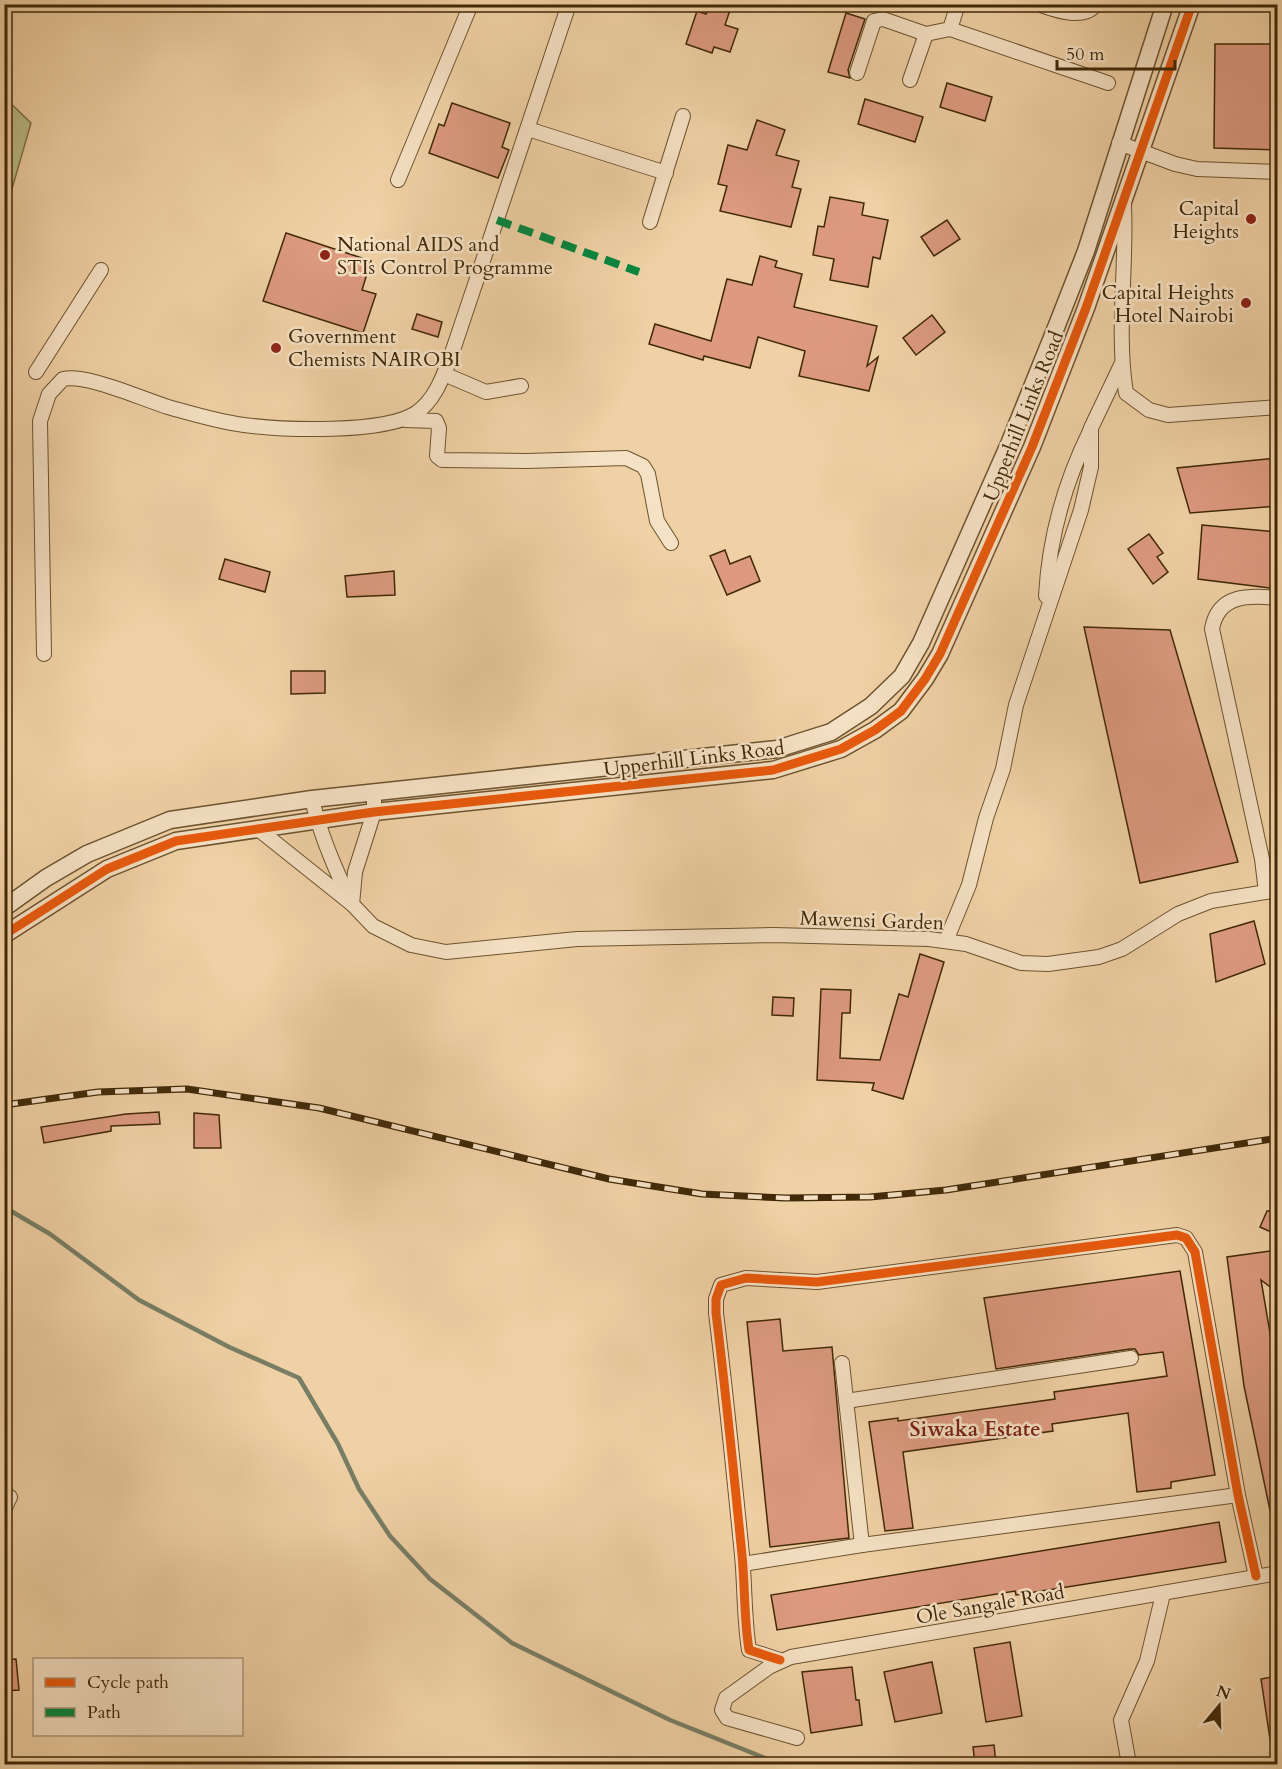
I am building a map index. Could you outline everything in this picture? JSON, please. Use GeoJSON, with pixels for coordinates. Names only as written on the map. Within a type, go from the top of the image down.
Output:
{"type":"FeatureCollection","features":[{"type":"Feature","properties":{"kind":"street"},"geometry":{"type":"LineString","coordinates":[[398,180],[471,4]]}},
{"type":"Feature","properties":{"kind":"street"},"geometry":{"type":"LineString","coordinates":[[400,420],[416,413],[427,403],[444,374],[569,4]]}},
{"type":"Feature","properties":{"kind":"street"},"geometry":{"type":"LineString","coordinates":[[950,29],[958,4]]}},
{"type":"Feature","properties":{"kind":"street"},"geometry":{"type":"LineString","coordinates":[[1038,4],[1073,13],[1086,13],[1096,4]]}},
{"type":"Feature","properties":{"kind":"street","name":"Upperhill Links Road"},"geometry":{"type":"LineString","coordinates":[[4,908],[46,878],[87,854],[160,824],[312,799],[777,749],[831,732],[872,706],[902,676],[936,612],[1057,326],[1086,251],[1165,4]]}},
{"type":"Feature","properties":{"kind":"street","name":"Upperhill Links Road"},"geometry":{"type":"LineString","coordinates":[[4,935],[107,869],[136,855],[176,841],[374,812],[772,771],[841,749],[875,730],[901,711],[926,679],[940,654],[1032,447],[1124,203],[1192,4]]}},
{"type":"Feature","properties":{"kind":"street"},"geometry":{"type":"LineString","coordinates":[[857,73],[874,21],[883,19],[926,34],[950,29],[1108,83]]}},
{"type":"Feature","properties":{"kind":"street"},"geometry":{"type":"LineString","coordinates":[[909,80],[926,34]]}},
{"type":"Feature","properties":{"kind":"street"},"geometry":{"type":"LineString","coordinates":[[650,222],[683,116]]}},
{"type":"Feature","properties":{"kind":"street"},"geometry":{"type":"LineString","coordinates":[[528,129],[666,173]]}},
{"type":"Feature","properties":{"kind":"street"},"geometry":{"type":"LineString","coordinates":[[1119,143],[1175,164],[1197,169],[1278,172]]}},
{"type":"Feature","properties":{"kind":"street"},"geometry":{"type":"LineString","coordinates":[[1124,203],[1126,251],[1122,363],[1126,393],[1149,410],[1168,415],[1278,407]]}},
{"type":"Feature","properties":{"kind":"street"},"geometry":{"type":"LineString","coordinates":[[36,372],[100,270]]}},
{"type":"Feature","properties":{"kind":"street"},"geometry":{"type":"LineString","coordinates":[[1045,614],[1047,571],[1058,518],[1072,468],[1122,363]]}},
{"type":"Feature","properties":{"kind":"street"},"geometry":{"type":"LineString","coordinates":[[444,374],[486,392],[521,386]]}},
{"type":"Feature","properties":{"kind":"street"},"geometry":{"type":"LineString","coordinates":[[44,654],[40,421],[49,394],[63,379],[80,379],[168,407],[243,425],[338,428],[400,420],[436,421],[439,428],[437,456],[442,460],[527,461],[626,458],[636,462],[648,474],[657,521],[671,543]]}},
{"type":"Feature","properties":{"kind":"street"},"geometry":{"type":"LineString","coordinates":[[946,941],[969,885],[986,818],[1003,769],[1016,705],[1081,510],[1091,467],[1091,428]]}},
{"type":"Feature","properties":{"kind":"street"},"geometry":{"type":"LineString","coordinates":[[1272,891],[1262,859],[1212,629],[1219,611],[1240,596],[1278,598]]}},
{"type":"Feature","properties":{"kind":"street"},"geometry":{"type":"LineString","coordinates":[[352,904],[355,872],[374,812],[374,792]]}},
{"type":"Feature","properties":{"kind":"street"},"geometry":{"type":"LineString","coordinates":[[312,799],[317,821],[352,904]]}},
{"type":"Feature","properties":{"kind":"street"},"geometry":{"type":"LineString","coordinates":[[258,829],[352,904]]}},
{"type":"Feature","properties":{"kind":"street","name":"Mawensi Garden"},"geometry":{"type":"LineString","coordinates":[[352,904],[373,926],[411,945],[446,952],[577,939],[634,936],[773,935],[946,941],[966,944],[1021,963],[1048,963],[1099,957],[1122,949],[1178,914],[1211,901],[1272,891]]}},
{"type":"Feature","properties":{"kind":"street"},"geometry":{"type":"LineString","coordinates":[[780,1660],[748,1650],[743,1564],[716,1299],[721,1286],[746,1278],[817,1282],[1177,1235],[1186,1238],[1196,1252],[1238,1495],[1256,1576]]}},
{"type":"Feature","properties":{"kind":"street"},"geometry":{"type":"LineString","coordinates":[[846,1401],[1131,1358]]}},
{"type":"Feature","properties":{"kind":"street"},"geometry":{"type":"LineString","coordinates":[[842,1363],[862,1545]]}},
{"type":"Feature","properties":{"kind":"street"},"geometry":{"type":"LineString","coordinates":[[743,1564],[862,1545],[1238,1495]]}},
{"type":"Feature","properties":{"kind":"street","name":"Ole Sangale Road"},"geometry":{"type":"LineString","coordinates":[[797,1738],[727,1718],[722,1710],[726,1698],[780,1660],[1278,1573]]}},
{"type":"Feature","properties":{"kind":"street"},"geometry":{"type":"LineString","coordinates":[[1129,1764],[1121,1720],[1147,1661],[1162,1594]]}},
{"type":"Feature","properties":{"kind":"green space"},"geometry":{"type":"Polygon","coordinates":[[[5,98],[31,123],[5,213],[5,98]]]}},
{"type":"Feature","properties":{"kind":"building"},"geometry":{"type":"Polygon","coordinates":[[[710,4],[732,4],[725,25],[738,29],[730,52],[714,47],[712,53],[686,44],[697,11],[706,14],[710,4]]]}},
{"type":"Feature","properties":{"kind":"building"},"geometry":{"type":"Polygon","coordinates":[[[846,13],[865,19],[848,70],[850,78],[828,72],[846,13]]]}},
{"type":"Feature","properties":{"kind":"building"},"geometry":{"type":"Polygon","coordinates":[[[1215,44],[1278,44],[1278,150],[1214,148],[1215,44]]]}},
{"type":"Feature","properties":{"kind":"building"},"geometry":{"type":"Polygon","coordinates":[[[947,83],[992,97],[985,121],[940,107],[947,83]]]}},
{"type":"Feature","properties":{"kind":"building"},"geometry":{"type":"Polygon","coordinates":[[[865,99],[923,117],[915,142],[858,124],[865,99]]]}},
{"type":"Feature","properties":{"kind":"building"},"geometry":{"type":"Polygon","coordinates":[[[452,103],[510,123],[502,147],[509,150],[498,178],[429,153],[439,124],[444,126],[452,103]]]}},
{"type":"Feature","properties":{"kind":"building"},"geometry":{"type":"Polygon","coordinates":[[[757,120],[785,130],[776,155],[799,161],[792,187],[801,189],[791,227],[720,211],[727,186],[718,184],[728,145],[747,150],[757,120]]]}},
{"type":"Feature","properties":{"kind":"building"},"geometry":{"type":"Polygon","coordinates":[[[830,197],[864,203],[862,215],[888,220],[880,259],[873,257],[868,287],[830,280],[834,259],[813,255],[818,226],[824,227],[830,197]]]}},
{"type":"Feature","properties":{"kind":"building"},"geometry":{"type":"Polygon","coordinates":[[[947,220],[960,239],[934,256],[921,237],[947,220]]]}},
{"type":"Feature","properties":{"kind":"building"},"geometry":{"type":"Polygon","coordinates":[[[286,233],[371,261],[362,290],[376,294],[363,333],[263,301],[286,233]]]}},
{"type":"Feature","properties":{"kind":"building"},"geometry":{"type":"Polygon","coordinates":[[[760,256],[777,261],[775,267],[802,274],[794,307],[877,326],[867,366],[878,357],[869,391],[799,376],[805,351],[758,337],[750,368],[704,356],[703,360],[649,344],[655,324],[711,341],[727,279],[752,285],[760,256]]]}},
{"type":"Feature","properties":{"kind":"building"},"geometry":{"type":"Polygon","coordinates":[[[417,314],[442,322],[438,337],[412,329],[417,314]]]}},
{"type":"Feature","properties":{"kind":"building"},"geometry":{"type":"Polygon","coordinates":[[[932,315],[945,332],[916,355],[903,338],[932,315]]]}},
{"type":"Feature","properties":{"kind":"building"},"geometry":{"type":"Polygon","coordinates":[[[1278,458],[1278,506],[1190,513],[1177,468],[1278,458]]]}},
{"type":"Feature","properties":{"kind":"building"},"geometry":{"type":"Polygon","coordinates":[[[1202,525],[1278,532],[1278,589],[1198,579],[1202,525]]]}},
{"type":"Feature","properties":{"kind":"building"},"geometry":{"type":"Polygon","coordinates":[[[1149,534],[1163,553],[1157,557],[1168,572],[1153,584],[1128,549],[1149,534]]]}},
{"type":"Feature","properties":{"kind":"building"},"geometry":{"type":"Polygon","coordinates":[[[725,550],[730,564],[750,556],[760,581],[727,595],[710,556],[725,550]]]}},
{"type":"Feature","properties":{"kind":"building"},"geometry":{"type":"Polygon","coordinates":[[[225,559],[270,572],[265,592],[219,579],[225,559]]]}},
{"type":"Feature","properties":{"kind":"building"},"geometry":{"type":"Polygon","coordinates":[[[394,571],[395,595],[347,597],[345,576],[394,571]]]}},
{"type":"Feature","properties":{"kind":"building"},"geometry":{"type":"Polygon","coordinates":[[[1084,627],[1170,630],[1238,862],[1140,883],[1084,627]]]}},
{"type":"Feature","properties":{"kind":"building"},"geometry":{"type":"Polygon","coordinates":[[[291,671],[325,671],[325,693],[291,694],[291,671]]]}},
{"type":"Feature","properties":{"kind":"building"},"geometry":{"type":"Polygon","coordinates":[[[1254,921],[1265,964],[1216,982],[1210,934],[1254,921]]]}},
{"type":"Feature","properties":{"kind":"building"},"geometry":{"type":"Polygon","coordinates":[[[920,954],[944,962],[903,1099],[872,1090],[874,1083],[817,1080],[821,989],[851,990],[850,1013],[842,1013],[840,1058],[880,1060],[899,994],[908,997],[920,954]]]}},
{"type":"Feature","properties":{"kind":"building"},"geometry":{"type":"Polygon","coordinates":[[[773,997],[794,998],[793,1016],[772,1015],[773,997]]]}},
{"type":"Feature","properties":{"kind":"building"},"geometry":{"type":"Polygon","coordinates":[[[159,1112],[160,1124],[111,1126],[111,1131],[44,1143],[41,1127],[126,1114],[159,1112]]]}},
{"type":"Feature","properties":{"kind":"building"},"geometry":{"type":"Polygon","coordinates":[[[194,1113],[219,1115],[221,1148],[194,1148],[194,1113]]]}},
{"type":"Feature","properties":{"kind":"building"},"geometry":{"type":"Polygon","coordinates":[[[1267,1211],[1278,1211],[1278,1235],[1260,1227],[1267,1211]]]}},
{"type":"Feature","properties":{"kind":"building"},"geometry":{"type":"Polygon","coordinates":[[[1278,1250],[1278,1293],[1261,1280],[1278,1380],[1278,1520],[1272,1520],[1244,1386],[1227,1257],[1278,1250]]]}},
{"type":"Feature","properties":{"kind":"building"},"geometry":{"type":"Polygon","coordinates":[[[1180,1271],[1215,1475],[1171,1482],[1171,1488],[1137,1492],[1128,1413],[1052,1424],[1053,1431],[903,1452],[913,1528],[885,1531],[869,1422],[898,1418],[898,1421],[1055,1399],[1054,1392],[1167,1376],[1163,1352],[1139,1355],[1135,1349],[996,1369],[984,1298],[1180,1271]]]}},
{"type":"Feature","properties":{"kind":"building"},"geometry":{"type":"Polygon","coordinates":[[[780,1319],[783,1351],[832,1347],[849,1538],[770,1547],[747,1322],[780,1319]]]}},
{"type":"Feature","properties":{"kind":"building"},"geometry":{"type":"Polygon","coordinates":[[[1219,1522],[1226,1562],[1016,1595],[1015,1591],[777,1630],[771,1595],[1219,1522]]]}},
{"type":"Feature","properties":{"kind":"building"},"geometry":{"type":"Polygon","coordinates":[[[1010,1642],[1022,1716],[986,1722],[974,1648],[1010,1642]]]}},
{"type":"Feature","properties":{"kind":"building"},"geometry":{"type":"Polygon","coordinates":[[[16,1659],[19,1690],[4,1691],[4,1660],[16,1659]]]}},
{"type":"Feature","properties":{"kind":"building"},"geometry":{"type":"Polygon","coordinates":[[[932,1662],[942,1713],[895,1722],[884,1672],[932,1662]]]}},
{"type":"Feature","properties":{"kind":"building"},"geometry":{"type":"Polygon","coordinates":[[[852,1667],[862,1725],[811,1733],[802,1672],[852,1667]]]}},
{"type":"Feature","properties":{"kind":"building"},"geometry":{"type":"Polygon","coordinates":[[[1278,1676],[1278,1738],[1270,1739],[1261,1679],[1278,1676]]]}},
{"type":"Feature","properties":{"kind":"building"},"geometry":{"type":"Polygon","coordinates":[[[994,1745],[996,1764],[975,1764],[973,1747],[994,1745]]]}},
{"type":"Feature","properties":{"kind":"waterway"},"geometry":{"type":"LineString","coordinates":[[4,1207],[50,1234],[139,1300],[229,1347],[299,1378],[338,1444],[359,1489],[390,1536],[430,1579],[512,1643],[670,1720],[780,1764]]}},
{"type":"Feature","properties":{"kind":"railway"},"geometry":{"type":"LineString","coordinates":[[4,1105],[98,1092],[187,1089],[319,1108],[609,1179],[702,1194],[785,1198],[870,1197],[946,1190],[1278,1138]]}},
{"type":"Feature","properties":{"kind":"marked path"},"geometry":{"type":"LineString","coordinates":[[497,220],[639,272]]}},
{"type":"Feature","properties":{"kind":"cycle path"},"geometry":{"type":"LineString","coordinates":[[4,935],[107,869],[176,841],[374,812],[773,770],[841,749],[875,730],[901,711],[940,654],[1032,447],[1086,308],[1192,4]]}},
{"type":"Feature","properties":{"kind":"cycle path"},"geometry":{"type":"LineString","coordinates":[[780,1660],[749,1650],[742,1555],[716,1313],[716,1299],[721,1285],[746,1278],[817,1282],[1177,1235],[1186,1238],[1195,1252],[1238,1495],[1256,1576]]}},
{"type":"Feature","properties":{"kind":"place","name":"Capital Heights"},"geometry":{"type":"Point","coordinates":[1251,219]}},
{"type":"Feature","properties":{"kind":"place","name":"National AIDS and STIs Control Programme"},"geometry":{"type":"Point","coordinates":[325,255]}},
{"type":"Feature","properties":{"kind":"place","name":"Capital Heights Hotel Nairobi"},"geometry":{"type":"Point","coordinates":[1246,303]}},
{"type":"Feature","properties":{"kind":"place","name":"Government Chemists NAIROBI"},"geometry":{"type":"Point","coordinates":[276,348]}},
{"type":"Feature","properties":{"kind":"district","name":"Siwaka Estate"},"geometry":{"type":"Point","coordinates":[975,1429]}}]}
